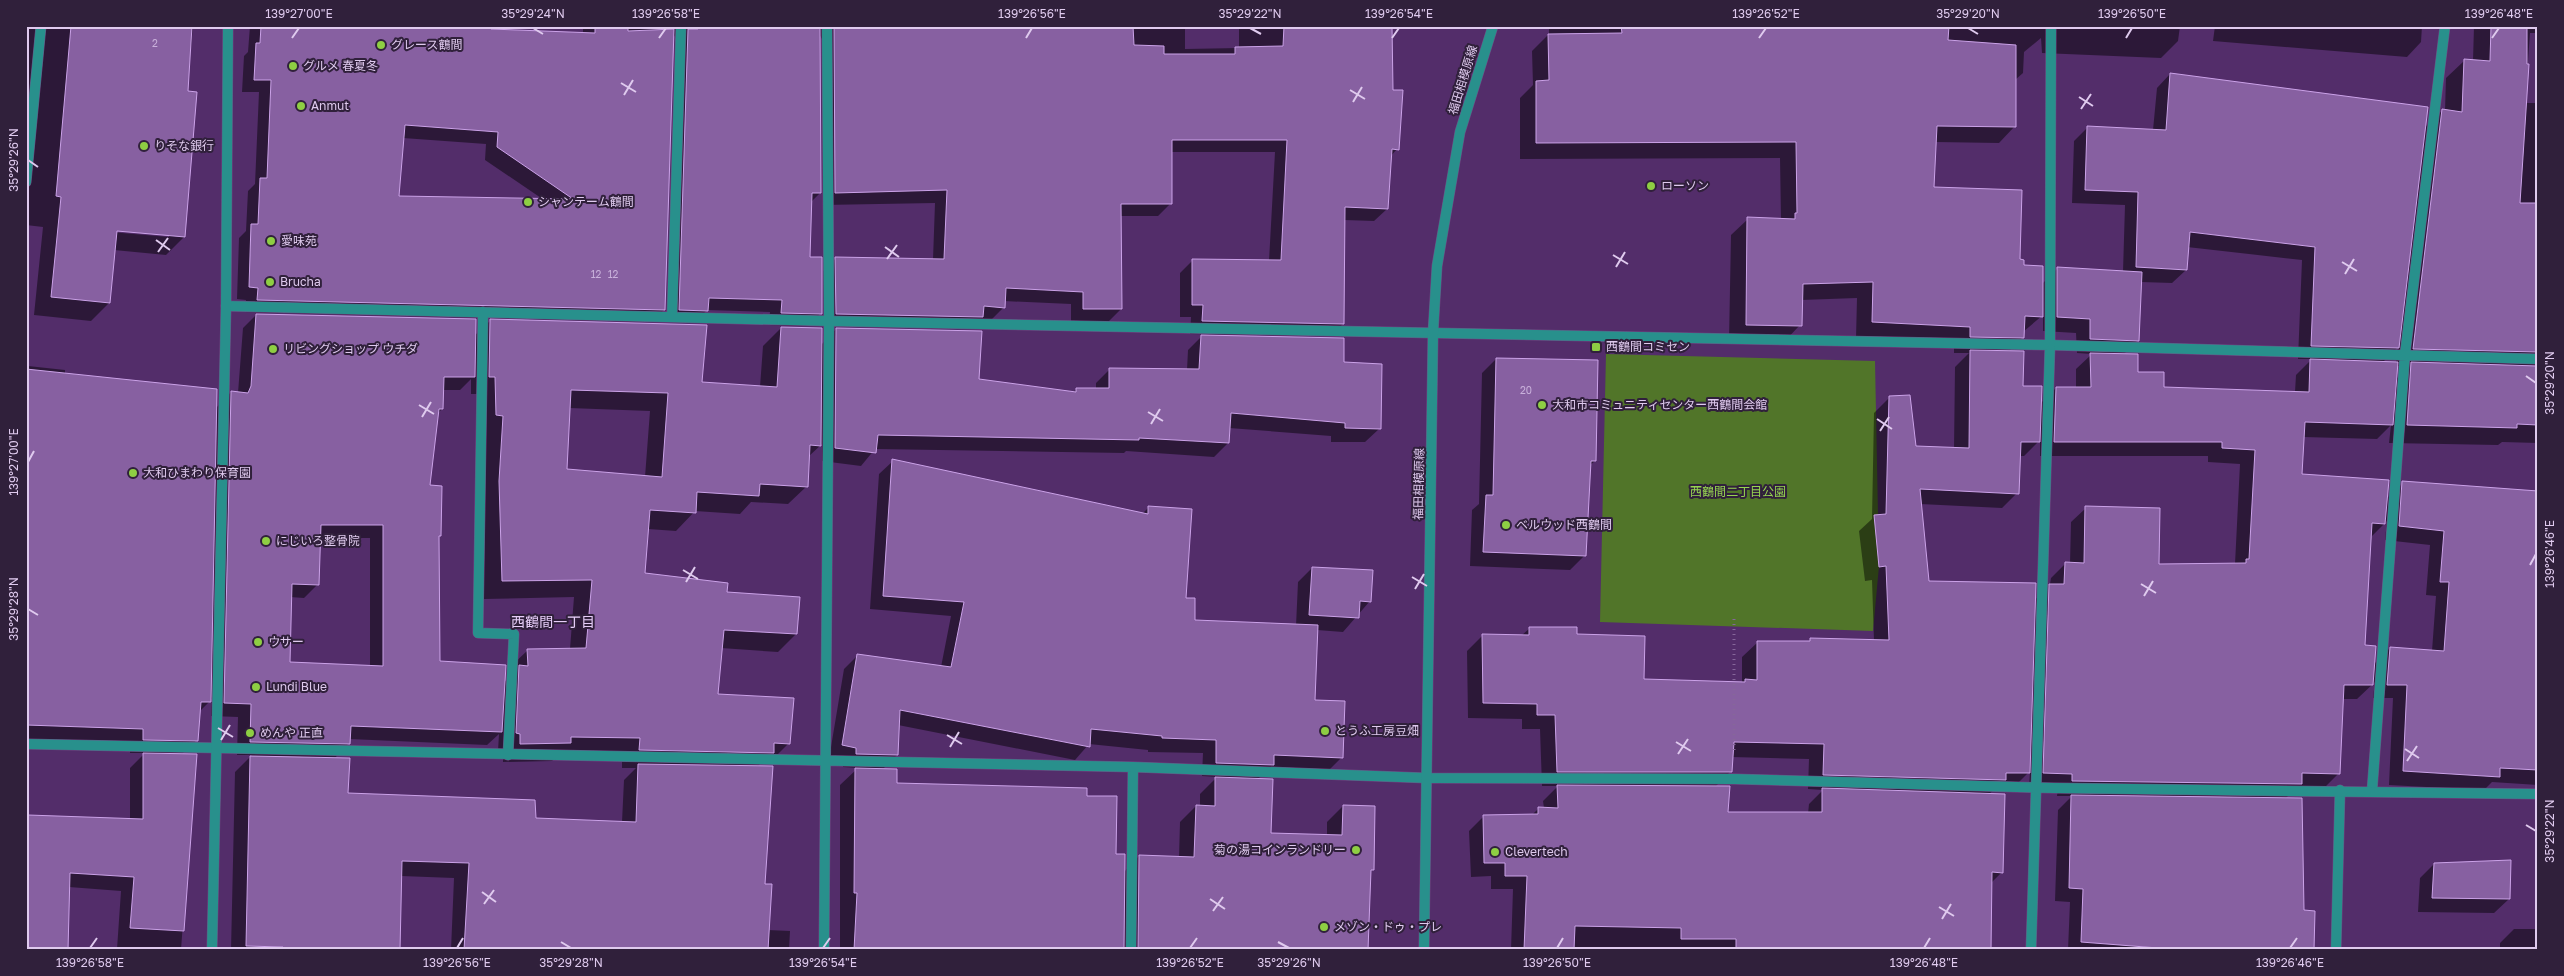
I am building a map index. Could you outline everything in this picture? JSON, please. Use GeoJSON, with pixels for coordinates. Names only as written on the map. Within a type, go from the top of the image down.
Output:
{"type":"FeatureCollection","features":[{"type":"Feature","properties":{"kind":"street"},"geometry":{"type":"LineString","coordinates":[[26,182],[41,26]]}},
{"type":"Feature","properties":{"kind":"street"},"geometry":{"type":"LineString","coordinates":[[212,950],[226,306],[228,26]]}},
{"type":"Feature","properties":{"kind":"street"},"geometry":{"type":"LineString","coordinates":[[672,316],[681,26]]}},
{"type":"Feature","properties":{"kind":"street"},"geometry":{"type":"LineString","coordinates":[[824,950],[829,321],[827,26]]}},
{"type":"Feature","properties":{"kind":"street","name":"福田相模原線"},"geometry":{"type":"LineString","coordinates":[[1424,950],[1433,333],[1437,266],[1460,132],[1493,26]]}},
{"type":"Feature","properties":{"kind":"street"},"geometry":{"type":"LineString","coordinates":[[2031,950],[2050,344],[2051,26]]}},
{"type":"Feature","properties":{"kind":"street"},"geometry":{"type":"LineString","coordinates":[[2372,791],[2405,354],[2445,26]]}},
{"type":"Feature","properties":{"kind":"street"},"geometry":{"type":"LineString","coordinates":[[226,306],[829,321],[2050,344],[2538,358]]}},
{"type":"Feature","properties":{"kind":"street"},"geometry":{"type":"LineString","coordinates":[[483,312],[478,633],[514,634],[508,755]]}},
{"type":"Feature","properties":{"kind":"street"},"geometry":{"type":"LineString","coordinates":[[26,744],[215,750],[1133,767],[1427,778],[1734,779],[2036,788],[2340,790],[2538,794]]}},
{"type":"Feature","properties":{"kind":"street"},"geometry":{"type":"LineString","coordinates":[[1132,950],[1133,767]]}},
{"type":"Feature","properties":{"kind":"street"},"geometry":{"type":"LineString","coordinates":[[2336,950],[2340,790]]}},
{"type":"Feature","properties":{"kind":"path"},"geometry":{"type":"LineString","coordinates":[[1734,619],[1734,779]]}},
{"type":"Feature","properties":{"kind":"green space","name":"西鶴間二丁目公園"},"geometry":{"type":"Polygon","coordinates":[[[1606,354],[1875,361],[1879,566],[1873,631],[1600,622],[1606,354]]]}},
{"type":"Feature","properties":{"kind":"building"},"geometry":{"type":"Polygon","coordinates":[[[71,26],[192,26],[188,91],[197,92],[185,237],[117,231],[110,303],[51,297],[61,197],[56,196],[71,26]]]}},
{"type":"Feature","properties":{"kind":"building"},"geometry":{"type":"Polygon","coordinates":[[[261,26],[491,26],[491,29],[595,33],[595,26],[628,26],[628,31],[674,29],[665,310],[257,300],[258,288],[249,287],[251,224],[258,224],[260,178],[267,178],[271,80],[254,80],[256,43],[260,43],[261,26]],[[405,125],[399,196],[573,199],[497,147],[498,132],[405,125]]]}},
{"type":"Feature","properties":{"kind":"building"},"geometry":{"type":"Polygon","coordinates":[[[698,26],[820,26],[821,193],[812,193],[810,257],[822,257],[822,314],[781,313],[782,300],[709,298],[708,311],[679,310],[688,29],[698,29],[698,26]]]}},
{"type":"Feature","properties":{"kind":"building"},"geometry":{"type":"Polygon","coordinates":[[[834,26],[1133,26],[1134,45],[1164,46],[1164,54],[1235,54],[1235,47],[1283,46],[1284,26],[1392,26],[1393,90],[1403,90],[1399,150],[1392,149],[1388,209],[1345,207],[1344,324],[1202,321],[1203,305],[1192,305],[1192,259],[1281,260],[1287,140],[1172,140],[1172,204],[1121,204],[1122,309],[1083,309],[1083,292],[1006,288],[1005,308],[984,306],[983,317],[836,314],[835,257],[944,259],[947,190],[835,193],[834,26]]]}},
{"type":"Feature","properties":{"kind":"building"},"geometry":{"type":"Polygon","coordinates":[[[1621,26],[1949,26],[1948,40],[2016,45],[2016,127],[1937,126],[1934,187],[2022,190],[2020,259],[2024,260],[2024,265],[2043,266],[2043,317],[2025,316],[2024,338],[1970,337],[1970,327],[1872,322],[1873,282],[1803,284],[1802,326],[1746,325],[1747,217],[1795,219],[1795,213],[1797,213],[1796,142],[1536,143],[1536,81],[1549,80],[1548,34],[1622,33],[1621,26]]]}},
{"type":"Feature","properties":{"kind":"building"},"geometry":{"type":"Polygon","coordinates":[[[2491,26],[2527,26],[2527,64],[2529,64],[2520,203],[2538,203],[2538,352],[2413,349],[2442,109],[2462,112],[2464,59],[2490,61],[2491,26]]]}},
{"type":"Feature","properties":{"kind":"building"},"geometry":{"type":"Polygon","coordinates":[[[2170,73],[2428,107],[2399,348],[2311,346],[2315,247],[2190,232],[2187,270],[2136,267],[2138,192],[2085,190],[2087,126],[2166,130],[2170,73]]]}},
{"type":"Feature","properties":{"kind":"building"},"geometry":{"type":"Polygon","coordinates":[[[2057,267],[2142,272],[2139,341],[2090,339],[2090,319],[2057,317],[2057,267]]]}},
{"type":"Feature","properties":{"kind":"building"},"geometry":{"type":"Polygon","coordinates":[[[256,314],[476,319],[475,377],[444,377],[443,409],[439,409],[430,485],[442,486],[441,536],[439,536],[440,661],[506,665],[502,732],[351,726],[350,744],[250,742],[251,704],[224,703],[231,391],[248,393],[251,386],[256,314]],[[321,525],[319,585],[292,584],[290,662],[383,666],[383,525],[321,525]]]}},
{"type":"Feature","properties":{"kind":"building"},"geometry":{"type":"Polygon","coordinates":[[[490,319],[707,325],[702,382],[777,387],[781,327],[822,328],[821,446],[810,445],[808,487],[760,484],[759,496],[697,492],[696,513],[650,510],[645,573],[728,583],[727,592],[800,597],[797,634],[724,630],[718,694],[794,698],[790,744],[774,743],[774,753],[639,750],[640,738],[571,737],[571,743],[520,744],[520,734],[516,733],[519,665],[528,666],[527,649],[586,648],[592,580],[502,581],[499,481],[503,416],[496,415],[495,377],[489,377],[490,319]],[[571,390],[567,469],[662,477],[668,393],[571,390]]]}},
{"type":"Feature","properties":{"kind":"building"},"geometry":{"type":"Polygon","coordinates":[[[836,328],[982,331],[979,379],[1076,392],[1076,388],[1109,388],[1109,368],[1199,369],[1201,335],[1344,338],[1344,362],[1382,364],[1381,429],[1345,428],[1345,423],[1231,413],[1229,443],[1139,438],[1139,440],[878,435],[876,453],[835,448],[836,328]]]}},
{"type":"Feature","properties":{"kind":"building"},"geometry":{"type":"Polygon","coordinates":[[[1970,350],[2024,351],[2023,386],[2042,386],[2040,442],[2021,442],[2019,494],[1920,489],[1929,581],[2036,583],[2030,773],[2006,773],[2006,780],[1823,775],[1824,744],[1734,742],[1732,772],[1557,772],[1555,715],[1537,715],[1537,704],[1483,703],[1482,634],[1529,635],[1529,627],[1577,627],[1577,634],[1645,636],[1644,679],[1745,682],[1745,679],[1757,680],[1757,641],[1810,641],[1810,638],[1889,640],[1886,566],[1879,567],[1874,515],[1886,514],[1889,396],[1910,395],[1916,446],[1969,448],[1970,350]]]}},
{"type":"Feature","properties":{"kind":"building"},"geometry":{"type":"Polygon","coordinates":[[[2090,353],[2138,354],[2138,372],[2164,372],[2164,387],[2309,392],[2310,359],[2398,362],[2393,425],[2305,422],[2302,474],[2389,480],[2385,524],[2372,523],[2365,645],[2376,646],[2373,685],[2344,685],[2340,774],[2302,773],[2302,784],[2072,781],[2072,774],[2043,773],[2049,584],[2064,584],[2065,562],[2084,563],[2085,506],[2160,508],[2159,564],[2246,563],[2246,559],[2249,559],[2255,450],[2222,448],[2222,442],[2054,442],[2056,387],[2091,387],[2090,353]]]}},
{"type":"Feature","properties":{"kind":"building"},"geometry":{"type":"Polygon","coordinates":[[[1496,358],[1598,360],[1596,461],[1591,461],[1586,556],[1483,552],[1486,495],[1493,495],[1496,358]]]}},
{"type":"Feature","properties":{"kind":"building"},"geometry":{"type":"Polygon","coordinates":[[[2411,362],[2538,366],[2538,425],[2517,424],[2517,428],[2407,425],[2411,362]]]}},
{"type":"Feature","properties":{"kind":"building"},"geometry":{"type":"Polygon","coordinates":[[[26,369],[217,389],[211,702],[201,702],[198,741],[143,740],[143,729],[26,725],[26,369]]]}},
{"type":"Feature","properties":{"kind":"building"},"geometry":{"type":"Polygon","coordinates":[[[892,459],[1148,514],[1148,506],[1192,509],[1186,598],[1195,598],[1195,620],[1318,625],[1315,700],[1345,701],[1343,758],[1274,755],[1274,765],[1216,763],[1216,740],[1162,738],[1162,736],[1091,729],[1090,747],[900,710],[898,755],[856,754],[856,748],[842,745],[857,654],[951,667],[964,602],[883,596],[892,459]]]}},
{"type":"Feature","properties":{"kind":"building"},"geometry":{"type":"Polygon","coordinates":[[[2402,481],[2538,491],[2538,770],[2500,768],[2500,777],[2403,771],[2407,685],[2387,685],[2390,647],[2444,651],[2449,582],[2440,582],[2444,531],[2399,526],[2402,481]]]}},
{"type":"Feature","properties":{"kind":"building"},"geometry":{"type":"Polygon","coordinates":[[[1312,567],[1373,570],[1371,602],[1360,601],[1359,618],[1309,615],[1312,567]]]}},
{"type":"Feature","properties":{"kind":"building"},"geometry":{"type":"Polygon","coordinates":[[[143,753],[197,754],[184,931],[130,928],[134,877],[70,873],[68,950],[26,950],[28,815],[143,819],[143,753]]]}},
{"type":"Feature","properties":{"kind":"building"},"geometry":{"type":"Polygon","coordinates":[[[250,756],[350,758],[348,793],[535,800],[536,818],[636,822],[638,764],[773,766],[765,884],[772,884],[768,950],[464,950],[469,863],[402,861],[400,950],[283,950],[283,947],[246,946],[250,756]]]}},
{"type":"Feature","properties":{"kind":"building"},"geometry":{"type":"Polygon","coordinates":[[[855,768],[897,769],[897,783],[1087,788],[1087,796],[1117,796],[1116,854],[1125,854],[1124,950],[854,950],[857,893],[854,893],[855,768]]]}},
{"type":"Feature","properties":{"kind":"building"},"geometry":{"type":"Polygon","coordinates":[[[1215,777],[1273,779],[1271,833],[1342,835],[1343,805],[1375,806],[1374,870],[1371,870],[1368,950],[1138,950],[1139,855],[1194,857],[1196,805],[1215,806],[1215,777]]]}},
{"type":"Feature","properties":{"kind":"building"},"geometry":{"type":"Polygon","coordinates":[[[1557,785],[1730,786],[1728,812],[1822,812],[1822,788],[2005,794],[2003,873],[1992,872],[1991,950],[1736,950],[1736,939],[1681,939],[1681,928],[1575,926],[1574,950],[1524,950],[1527,876],[1505,876],[1505,863],[1484,863],[1483,815],[1538,814],[1538,807],[1558,808],[1557,785]]]}},
{"type":"Feature","properties":{"kind":"building"},"geometry":{"type":"Polygon","coordinates":[[[2071,795],[2302,798],[2304,910],[2315,911],[2314,950],[2184,950],[2081,942],[2083,889],[2069,888],[2071,795]]]}},
{"type":"Feature","properties":{"kind":"building"},"geometry":{"type":"Polygon","coordinates":[[[2511,860],[2510,899],[2432,898],[2434,863],[2511,860]]]}},
{"type":"Feature","properties":{"kind":"place","name":"グレース鶴間"},"geometry":{"type":"Point","coordinates":[381,45]}},
{"type":"Feature","properties":{"kind":"place","name":"グルメ 春夏冬"},"geometry":{"type":"Point","coordinates":[293,66]}},
{"type":"Feature","properties":{"kind":"place","name":"Anmut"},"geometry":{"type":"Point","coordinates":[301,106]}},
{"type":"Feature","properties":{"kind":"place","name":"りそな銀行"},"geometry":{"type":"Point","coordinates":[144,146]}},
{"type":"Feature","properties":{"kind":"place","name":"ローソン"},"geometry":{"type":"Point","coordinates":[1651,186]}},
{"type":"Feature","properties":{"kind":"place","name":"シャンテーム鶴間"},"geometry":{"type":"Point","coordinates":[528,202]}},
{"type":"Feature","properties":{"kind":"place","name":"愛味苑"},"geometry":{"type":"Point","coordinates":[271,241]}},
{"type":"Feature","properties":{"kind":"place","name":"Brucha"},"geometry":{"type":"Point","coordinates":[270,282]}},
{"type":"Feature","properties":{"kind":"place","name":"西鶴間コミセン"},"geometry":{"type":"Point","coordinates":[1596,347]}},
{"type":"Feature","properties":{"kind":"place","name":"リビングショップ ウチダ"},"geometry":{"type":"Point","coordinates":[273,349]}},
{"type":"Feature","properties":{"kind":"place","name":"大和市コミュニティセンター西鶴間会館"},"geometry":{"type":"Point","coordinates":[1542,405]}},
{"type":"Feature","properties":{"kind":"place","name":"大和ひまわり保育園"},"geometry":{"type":"Point","coordinates":[133,473]}},
{"type":"Feature","properties":{"kind":"place","name":"ベルウッド西鶴間"},"geometry":{"type":"Point","coordinates":[1506,525]}},
{"type":"Feature","properties":{"kind":"place","name":"にじいろ整骨院"},"geometry":{"type":"Point","coordinates":[266,541]}},
{"type":"Feature","properties":{"kind":"place","name":"ウサー"},"geometry":{"type":"Point","coordinates":[258,642]}},
{"type":"Feature","properties":{"kind":"place","name":"Lundi Blue"},"geometry":{"type":"Point","coordinates":[256,687]}},
{"type":"Feature","properties":{"kind":"place","name":"とうふ工房豆畑"},"geometry":{"type":"Point","coordinates":[1325,731]}},
{"type":"Feature","properties":{"kind":"place","name":"めんや 正直"},"geometry":{"type":"Point","coordinates":[250,733]}},
{"type":"Feature","properties":{"kind":"place","name":"菊の湯コインランドリー"},"geometry":{"type":"Point","coordinates":[1356,850]}},
{"type":"Feature","properties":{"kind":"place","name":"Clevertech"},"geometry":{"type":"Point","coordinates":[1495,852]}},
{"type":"Feature","properties":{"kind":"place","name":"メゾン・ドゥ・プレ"},"geometry":{"type":"Point","coordinates":[1324,927]}},
{"type":"Feature","properties":{"kind":"district","name":"西鶴間一丁目"},"geometry":{"type":"Point","coordinates":[553,622]}}]}
